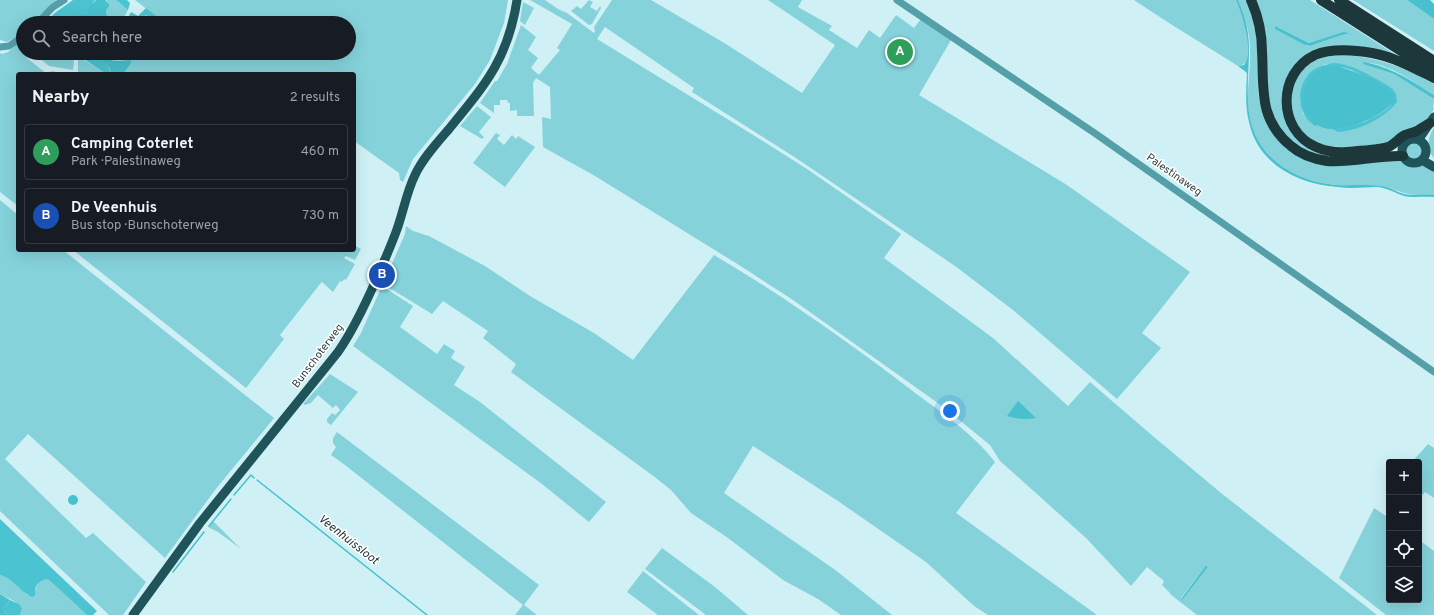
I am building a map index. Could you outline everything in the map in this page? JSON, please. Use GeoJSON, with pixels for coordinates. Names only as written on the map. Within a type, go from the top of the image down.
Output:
{"type":"FeatureCollection","features":[{"type":"Feature","properties":{"kind":"highway"},"geometry":{"type":"LineString","coordinates":[[1251,0],[1256,12],[1261,34],[1265,107],[1271,123],[1281,137],[1293,148],[1302,153],[1326,161],[1347,161],[1403,153]]}},
{"type":"Feature","properties":{"kind":"highway"},"geometry":{"type":"LineString","coordinates":[[1321,0],[1434,72]]}},
{"type":"Feature","properties":{"kind":"highway"},"geometry":{"type":"LineString","coordinates":[[1338,0],[1431,59]]}},
{"type":"Feature","properties":{"kind":"highway"},"geometry":{"type":"LineString","coordinates":[[1433,121],[1417,131],[1404,135],[1392,145],[1375,149],[1344,152],[1330,151],[1311,145],[1299,135],[1289,118],[1286,100],[1288,86],[1299,67],[1316,55],[1336,51],[1372,53],[1391,58],[1434,78]]}},
{"type":"Feature","properties":{"kind":"highway"},"geometry":{"type":"LineString","coordinates":[[1375,149],[1403,153]]}},
{"type":"Feature","properties":{"kind":"main road","name":"Bunschoterweg"},"geometry":{"type":"LineString","coordinates":[[133,615],[200,523],[351,334],[370,294],[396,232],[415,174],[423,160],[473,100],[492,72],[507,44],[517,0]]}},
{"type":"Feature","properties":{"kind":"main road"},"geometry":{"type":"LineString","coordinates":[[1421,141],[1433,121]]}},
{"type":"Feature","properties":{"kind":"main road"},"geometry":{"type":"LineString","coordinates":[[1413,138],[1421,141],[1427,149],[1424,157],[1418,163],[1411,163],[1403,153],[1407,141],[1413,138]]}},
{"type":"Feature","properties":{"kind":"main road"},"geometry":{"type":"LineString","coordinates":[[1424,157],[1434,160]]}},
{"type":"Feature","properties":{"kind":"main road"},"geometry":{"type":"LineString","coordinates":[[1424,157],[1434,167]]}},
{"type":"Feature","properties":{"kind":"street"},"geometry":{"type":"LineString","coordinates":[[45,16],[64,0]]}},
{"type":"Feature","properties":{"kind":"street","name":"Palestinaweg"},"geometry":{"type":"LineString","coordinates":[[897,0],[1103,139],[1434,372]]}},
{"type":"Feature","properties":{"kind":"street"},"geometry":{"type":"LineString","coordinates":[[0,47],[9,46],[16,41]]}},
{"type":"Feature","properties":{"kind":"shaded area"},"geometry":{"type":"Polygon","coordinates":[[[0,0],[57,0],[38,16],[16,16],[16,37],[7,42],[0,40],[0,0]]]}},
{"type":"Feature","properties":{"kind":"shaded area"},"geometry":{"type":"Polygon","coordinates":[[[73,0],[96,0],[94,1],[87,15],[52,16],[73,0]]]}},
{"type":"Feature","properties":{"kind":"shaded area"},"geometry":{"type":"Polygon","coordinates":[[[96,0],[105,0],[109,4],[109,7],[106,10],[107,16],[74,16],[87,15],[89,7],[96,0]]]}},
{"type":"Feature","properties":{"kind":"shaded area"},"geometry":{"type":"Polygon","coordinates":[[[105,0],[116,0],[128,10],[125,16],[107,16],[106,10],[109,7],[107,1],[105,0]]]}},
{"type":"Feature","properties":{"kind":"shaded area"},"geometry":{"type":"Polygon","coordinates":[[[116,0],[127,0],[130,3],[128,10],[116,0]]]}},
{"type":"Feature","properties":{"kind":"shaded area"},"geometry":{"type":"Polygon","coordinates":[[[135,0],[508,0],[504,23],[490,60],[475,84],[413,159],[403,182],[400,180],[399,173],[356,142],[356,72],[124,72],[132,62],[130,60],[356,60],[356,16],[156,16],[135,0]]]}},
{"type":"Feature","properties":{"kind":"shaded area"},"geometry":{"type":"Polygon","coordinates":[[[530,0],[545,0],[567,13],[594,33],[594,27],[612,0],[651,0],[726,44],[802,93],[835,45],[768,0],[802,0],[798,7],[832,26],[829,30],[857,48],[869,30],[880,38],[896,15],[914,28],[921,19],[951,40],[919,95],[1067,185],[1190,272],[1142,333],[1161,348],[1117,399],[1013,310],[955,266],[796,158],[692,92],[694,88],[605,27],[597,39],[807,169],[901,234],[884,258],[993,338],[1068,406],[1090,382],[1221,493],[1377,615],[1197,615],[1170,594],[1162,585],[1164,581],[1147,567],[1131,586],[1086,538],[1000,461],[990,445],[942,406],[793,300],[595,176],[543,147],[542,117],[551,119],[550,87],[536,78],[533,83],[534,116],[517,116],[517,110],[510,111],[510,103],[508,103],[507,100],[500,100],[500,105],[494,105],[494,113],[480,103],[495,81],[497,81],[507,64],[521,25],[536,37],[528,50],[538,58],[531,68],[539,75],[560,50],[557,48],[572,24],[530,0]],[[1206,565],[1181,599],[1182,599],[1208,567],[1206,565]]]}},
{"type":"Feature","properties":{"kind":"shaded area"},"geometry":{"type":"Polygon","coordinates":[[[589,0],[593,2],[590,7],[597,11],[600,6],[601,8],[592,24],[589,25],[571,11],[577,6],[581,9],[589,0]]]}},
{"type":"Feature","properties":{"kind":"shaded area"},"geometry":{"type":"Polygon","coordinates":[[[1134,0],[1236,0],[1242,14],[1248,39],[1249,55],[1247,62],[1238,66],[1134,0]]]}},
{"type":"Feature","properties":{"kind":"shaded area"},"geometry":{"type":"Polygon","coordinates":[[[1236,0],[1238,0],[1244,14],[1249,39],[1248,102],[1250,120],[1264,149],[1274,160],[1287,170],[1301,177],[1318,182],[1335,185],[1384,186],[1404,194],[1434,195],[1434,197],[1404,196],[1388,189],[1378,187],[1348,188],[1309,182],[1282,170],[1271,161],[1261,150],[1254,137],[1249,122],[1246,104],[1247,74],[1238,66],[1244,65],[1247,60],[1248,43],[1244,23],[1236,0]]]}},
{"type":"Feature","properties":{"kind":"shaded area"},"geometry":{"type":"Polygon","coordinates":[[[1238,0],[1247,0],[1254,24],[1257,42],[1258,92],[1261,108],[1267,125],[1277,139],[1300,157],[1404,161],[1411,165],[1422,164],[1434,168],[1434,195],[1407,194],[1384,186],[1336,185],[1313,181],[1298,176],[1285,169],[1274,160],[1264,149],[1256,136],[1251,122],[1248,105],[1250,43],[1245,18],[1238,0]]]}},
{"type":"Feature","properties":{"kind":"shaded area"},"geometry":{"type":"Polygon","coordinates":[[[1253,0],[1310,0],[1404,60],[1387,55],[1312,55],[1284,95],[1303,145],[1314,152],[1337,159],[1303,151],[1273,122],[1253,0]],[[1275,26],[1307,46],[1345,34],[1354,37],[1348,33],[1309,43],[1275,26]]]}},
{"type":"Feature","properties":{"kind":"shaded area"},"geometry":{"type":"Polygon","coordinates":[[[1353,0],[1407,0],[1434,19],[1434,51],[1353,0]]]}},
{"type":"Feature","properties":{"kind":"shaded area"},"geometry":{"type":"Polygon","coordinates":[[[1407,0],[1430,0],[1434,4],[1434,19],[1407,0]]]}},
{"type":"Feature","properties":{"kind":"shaded area"},"geometry":{"type":"Polygon","coordinates":[[[523,2],[534,8],[525,25],[520,21],[523,2]]]}},
{"type":"Feature","properties":{"kind":"shaded area"},"geometry":{"type":"Polygon","coordinates":[[[146,8],[156,16],[146,15],[138,16],[146,8]]]}},
{"type":"Feature","properties":{"kind":"shaded area"},"geometry":{"type":"Polygon","coordinates":[[[131,12],[138,16],[129,16],[131,12]]]}},
{"type":"Feature","properties":{"kind":"shaded area"},"geometry":{"type":"Polygon","coordinates":[[[1275,26],[1309,43],[1344,32],[1354,37],[1347,34],[1342,35],[1310,46],[1305,45],[1275,29],[1275,26]]]}},
{"type":"Feature","properties":{"kind":"shaded area"},"geometry":{"type":"Polygon","coordinates":[[[16,45],[16,60],[30,60],[44,72],[16,72],[16,204],[0,192],[0,53],[2,54],[8,52],[16,45]]]}},
{"type":"Feature","properties":{"kind":"shaded area"},"geometry":{"type":"Polygon","coordinates":[[[1340,55],[1377,60],[1412,72],[1434,84],[1434,95],[1391,69],[1363,63],[1394,74],[1434,99],[1434,109],[1422,124],[1398,138],[1380,146],[1333,146],[1312,140],[1299,127],[1294,117],[1292,97],[1294,86],[1304,69],[1313,62],[1329,56],[1340,55]],[[1326,64],[1313,70],[1304,82],[1300,99],[1303,114],[1318,126],[1320,125],[1333,129],[1337,132],[1364,125],[1392,88],[1371,76],[1346,65],[1326,64]]]}},
{"type":"Feature","properties":{"kind":"shaded area"},"geometry":{"type":"Polygon","coordinates":[[[42,60],[74,61],[73,70],[49,66],[42,60]]]}},
{"type":"Feature","properties":{"kind":"shaded area"},"geometry":{"type":"Polygon","coordinates":[[[78,60],[84,60],[103,72],[78,72],[78,60]]]}},
{"type":"Feature","properties":{"kind":"shaded area"},"geometry":{"type":"Polygon","coordinates":[[[85,60],[102,60],[112,72],[103,72],[85,60]]]}},
{"type":"Feature","properties":{"kind":"shaded area"},"geometry":{"type":"Polygon","coordinates":[[[102,60],[130,60],[132,62],[124,72],[111,72],[102,60]]]}},
{"type":"Feature","properties":{"kind":"shaded area"},"geometry":{"type":"Polygon","coordinates":[[[1363,62],[1383,67],[1400,75],[1434,95],[1434,99],[1394,74],[1363,64],[1363,62]]]}},
{"type":"Feature","properties":{"kind":"shaded area"},"geometry":{"type":"Polygon","coordinates":[[[1334,63],[1356,69],[1372,76],[1392,88],[1396,94],[1397,102],[1378,119],[1362,127],[1337,132],[1333,129],[1356,125],[1380,114],[1391,105],[1393,95],[1378,84],[1349,69],[1335,68],[1324,70],[1310,79],[1313,121],[1320,125],[1315,126],[1309,121],[1301,107],[1300,99],[1303,83],[1313,70],[1323,65],[1334,63]]]}},
{"type":"Feature","properties":{"kind":"shaded area"},"geometry":{"type":"Polygon","coordinates":[[[1334,66],[1355,72],[1387,89],[1394,96],[1394,101],[1378,115],[1355,125],[1338,129],[1321,127],[1313,122],[1308,115],[1304,108],[1303,99],[1308,81],[1314,74],[1324,68],[1334,66]]]}},
{"type":"Feature","properties":{"kind":"shaded area"},"geometry":{"type":"Polygon","coordinates":[[[477,106],[491,117],[479,132],[484,137],[482,139],[460,126],[477,106]]]}},
{"type":"Feature","properties":{"kind":"shaded area"},"geometry":{"type":"Polygon","coordinates":[[[1434,127],[1434,158],[1429,151],[1428,143],[1434,127]]]}},
{"type":"Feature","properties":{"kind":"shaded area"},"geometry":{"type":"Polygon","coordinates":[[[496,133],[500,135],[497,139],[504,145],[512,135],[516,139],[518,136],[535,147],[505,187],[473,163],[496,133]]]}},
{"type":"Feature","properties":{"kind":"shaded area"},"geometry":{"type":"Polygon","coordinates":[[[1414,143],[1420,145],[1422,151],[1420,157],[1414,159],[1408,157],[1406,151],[1408,145],[1414,143]]]}},
{"type":"Feature","properties":{"kind":"shaded area"},"geometry":{"type":"Polygon","coordinates":[[[0,200],[16,213],[16,252],[66,252],[274,418],[215,490],[165,558],[28,434],[5,459],[86,538],[93,533],[146,582],[123,615],[109,615],[0,511],[0,200]]]}},
{"type":"Feature","properties":{"kind":"shaded area"},"geometry":{"type":"Polygon","coordinates":[[[406,226],[413,231],[429,236],[485,266],[530,296],[594,333],[633,360],[714,255],[789,302],[838,336],[944,414],[977,441],[995,462],[956,513],[1097,615],[988,615],[974,606],[926,562],[838,501],[753,446],[724,493],[834,569],[892,615],[841,615],[818,599],[783,580],[728,538],[691,513],[671,490],[656,478],[511,372],[516,364],[483,338],[488,331],[443,301],[432,314],[383,284],[405,234],[406,226]]]}},
{"type":"Feature","properties":{"kind":"shaded area"},"geometry":{"type":"Polygon","coordinates":[[[356,246],[361,249],[355,260],[346,256],[344,258],[355,264],[346,280],[344,279],[342,282],[340,281],[333,292],[322,282],[320,284],[280,335],[284,339],[246,388],[76,252],[356,252],[356,246]]]}},
{"type":"Feature","properties":{"kind":"shaded area"},"geometry":{"type":"Polygon","coordinates":[[[382,286],[413,306],[400,327],[437,354],[444,344],[455,351],[451,358],[465,367],[454,385],[480,402],[606,502],[589,522],[542,484],[353,346],[361,333],[382,286]]]}},
{"type":"Feature","properties":{"kind":"shaded area"},"geometry":{"type":"Polygon","coordinates":[[[330,374],[358,392],[331,425],[327,422],[327,419],[332,413],[335,415],[340,410],[336,405],[333,408],[318,395],[311,403],[305,405],[303,404],[330,374]]]}},
{"type":"Feature","properties":{"kind":"shaded area"},"geometry":{"type":"Polygon","coordinates":[[[1018,401],[1036,418],[1021,419],[1007,416],[1018,401]]]}},
{"type":"Feature","properties":{"kind":"shaded area"},"geometry":{"type":"Polygon","coordinates":[[[337,432],[539,585],[524,605],[537,615],[515,615],[523,605],[331,455],[336,447],[333,443],[333,438],[337,432]]]}},
{"type":"Feature","properties":{"kind":"shaded area"},"geometry":{"type":"Polygon","coordinates":[[[1428,444],[1434,448],[1434,498],[1425,492],[1422,496],[1422,459],[1415,459],[1428,444]]]}},
{"type":"Feature","properties":{"kind":"shaded area"},"geometry":{"type":"Polygon","coordinates":[[[71,495],[75,495],[78,500],[75,505],[71,505],[68,502],[68,498],[71,495]]]}},
{"type":"Feature","properties":{"kind":"shaded area"},"geometry":{"type":"Polygon","coordinates":[[[1374,508],[1386,516],[1386,603],[1422,603],[1422,542],[1434,551],[1434,615],[1386,615],[1339,578],[1374,508]]]}},
{"type":"Feature","properties":{"kind":"shaded area"},"geometry":{"type":"Polygon","coordinates":[[[0,519],[97,611],[93,615],[87,615],[49,580],[45,579],[39,582],[33,597],[24,592],[9,579],[0,575],[0,519]]]}},
{"type":"Feature","properties":{"kind":"shaded area"},"geometry":{"type":"Polygon","coordinates":[[[213,521],[241,549],[218,532],[208,527],[213,521]]]}},
{"type":"Feature","properties":{"kind":"shaded area"},"geometry":{"type":"Polygon","coordinates":[[[662,548],[715,587],[748,615],[706,615],[645,569],[662,548]]]}},
{"type":"Feature","properties":{"kind":"shaded area"},"geometry":{"type":"Polygon","coordinates":[[[1206,565],[1208,567],[1182,600],[1181,599],[1206,565]]]}},
{"type":"Feature","properties":{"kind":"shaded area"},"geometry":{"type":"Polygon","coordinates":[[[643,571],[699,615],[658,615],[627,592],[643,571]]]}},
{"type":"Feature","properties":{"kind":"shaded area"},"geometry":{"type":"Polygon","coordinates":[[[0,575],[11,580],[27,595],[36,590],[37,583],[45,578],[87,615],[20,615],[22,608],[14,601],[0,594],[0,575]]]}},
{"type":"Feature","properties":{"kind":"shaded area"},"geometry":{"type":"Polygon","coordinates":[[[0,594],[10,600],[4,608],[4,611],[8,615],[0,615],[0,594]]]}},
{"type":"Feature","properties":{"kind":"shaded area"},"geometry":{"type":"Polygon","coordinates":[[[10,600],[19,604],[22,608],[20,615],[8,615],[4,611],[4,608],[10,600]]]}},
{"type":"Feature","properties":{"kind":"waterway","name":"Veenhuissloot"},"geometry":{"type":"LineString","coordinates":[[234,495],[251,475],[254,478]]}},
{"type":"Feature","properties":{"kind":"waterway","name":"Veenhuissloot"},"geometry":{"type":"LineString","coordinates":[[257,480],[427,615]]}},
{"type":"Feature","properties":{"kind":"waterway","name":"Veenhuissloot"},"geometry":{"type":"LineString","coordinates":[[209,526],[231,499]]}},
{"type":"Feature","properties":{"kind":"waterway","name":"Veenhuissloot"},"geometry":{"type":"LineString","coordinates":[[173,572],[204,532]]}},
{"type":"Feature","properties":{"kind":"place","name":"Camping Coterlet"},"geometry":{"type":"Point","coordinates":[900,52]}},
{"type":"Feature","properties":{"kind":"place","name":"De Veenhuis"},"geometry":{"type":"Point","coordinates":[382,275]}}]}
